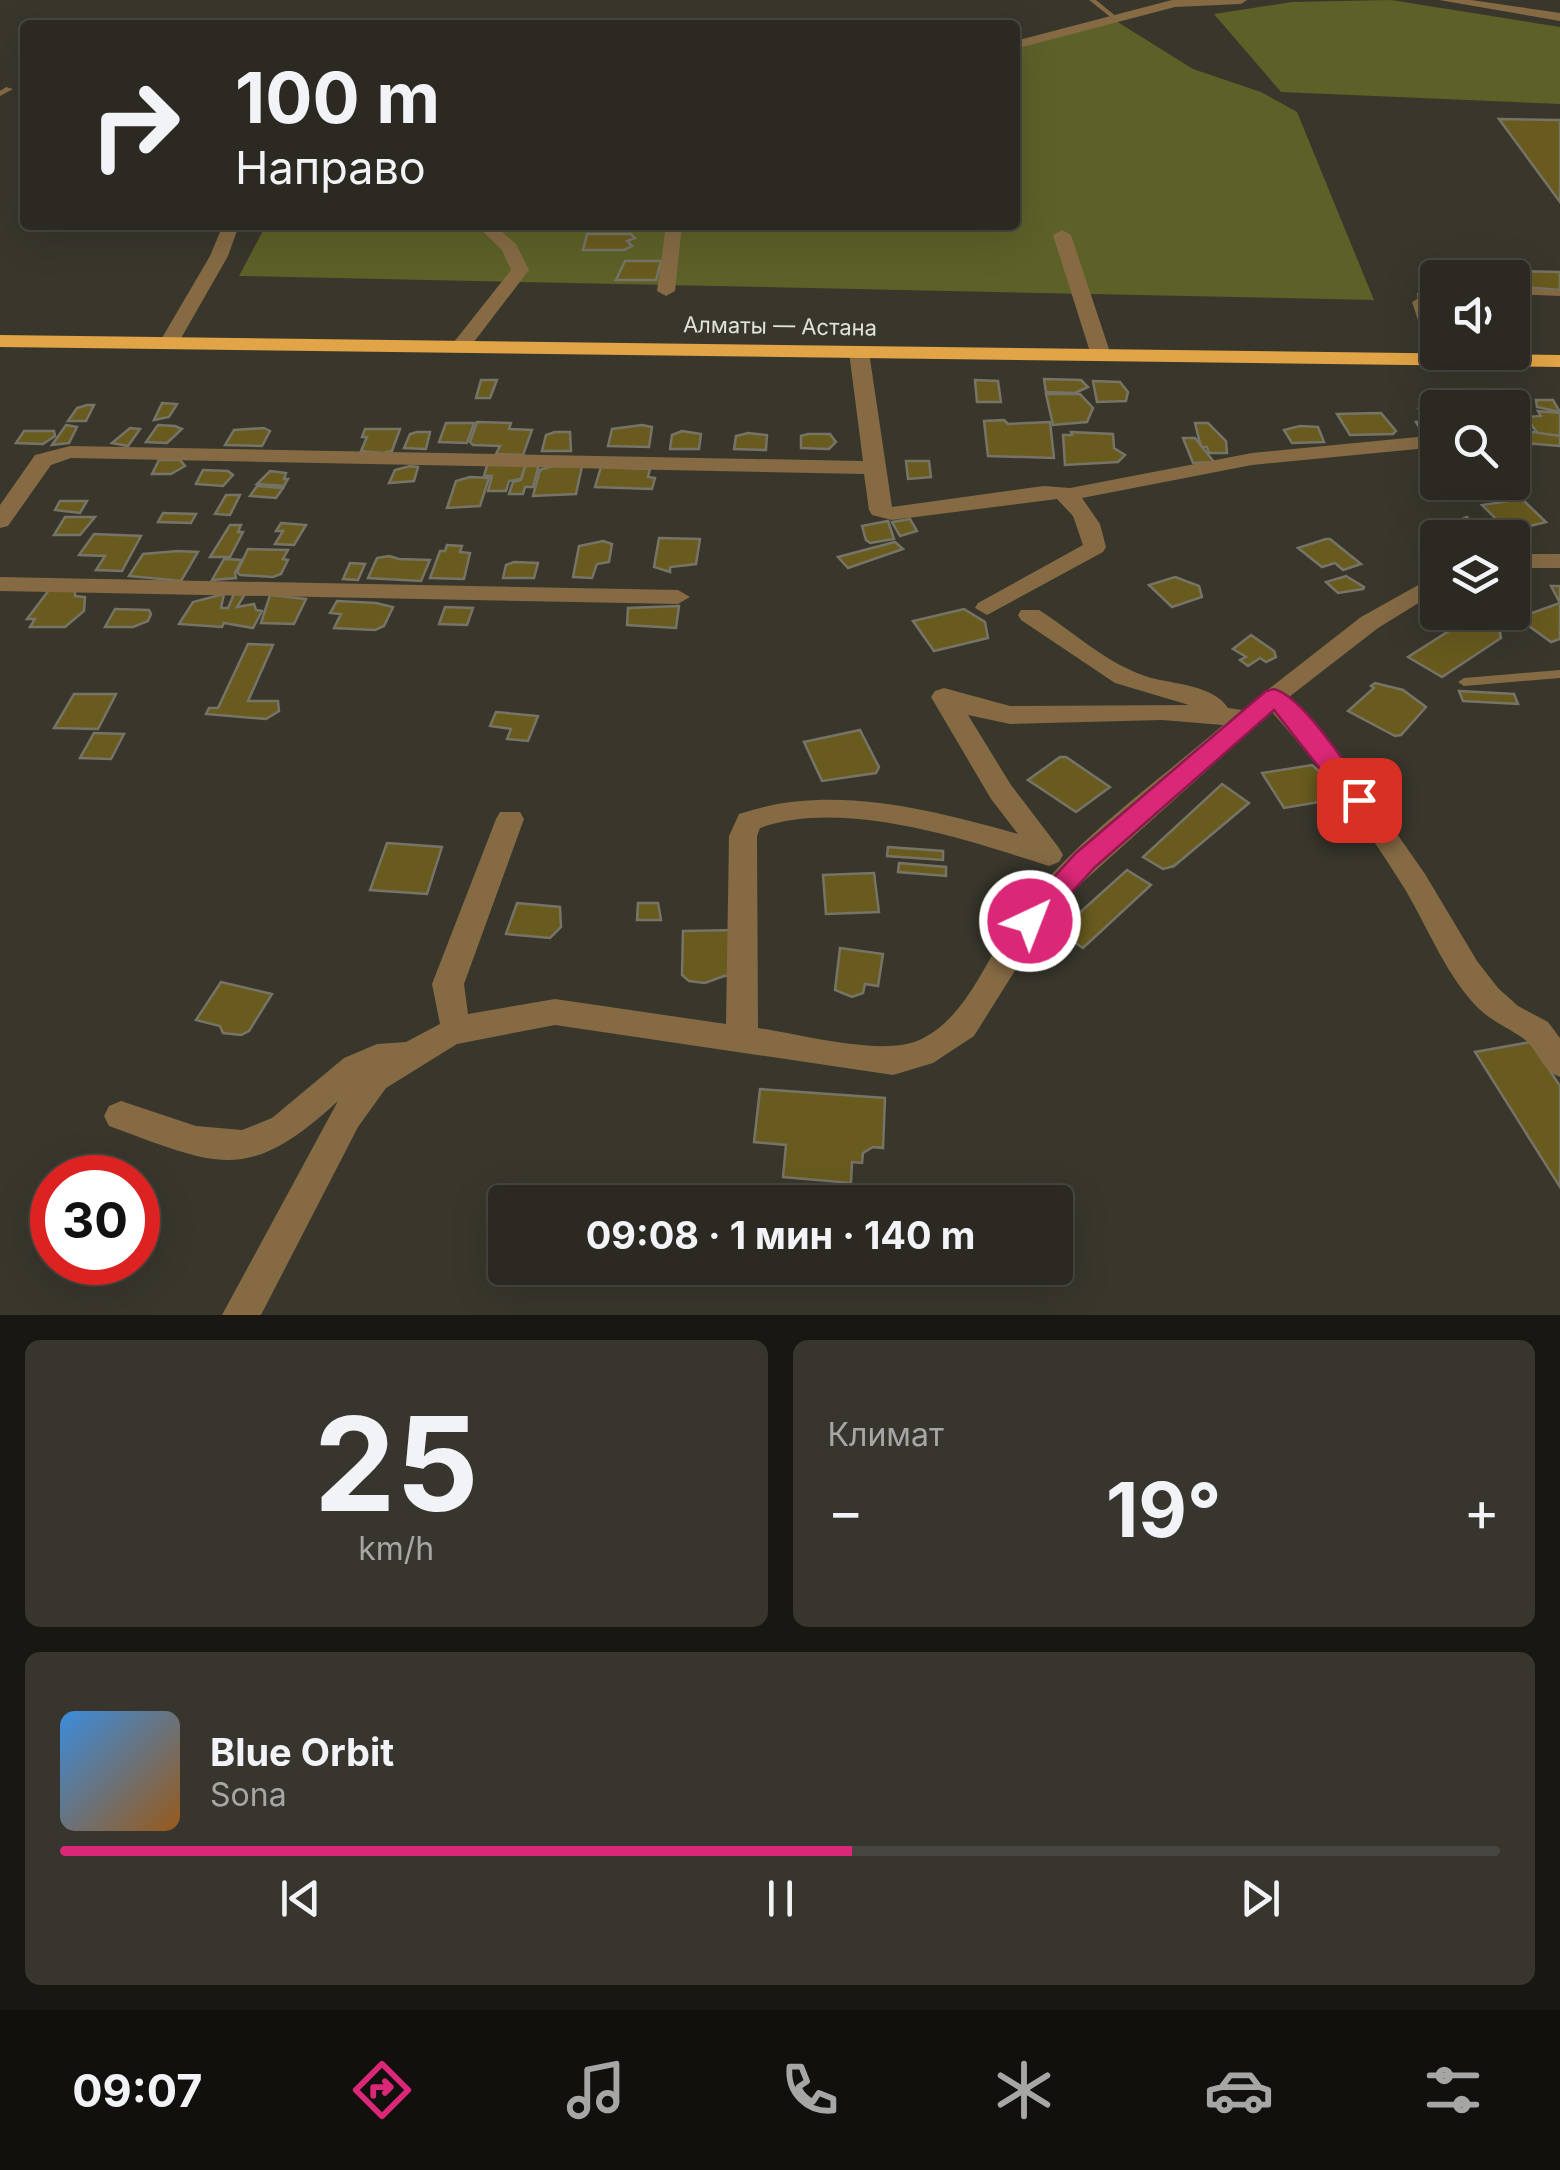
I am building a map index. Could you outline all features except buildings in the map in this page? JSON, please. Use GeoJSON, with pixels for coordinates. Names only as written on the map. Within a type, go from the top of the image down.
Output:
{"type":"FeatureCollection","features":[{"type":"Feature","properties":{"kind":"highway","name":"Алматы — Астана"},"geometry":{"type":"LineString","coordinates":[[0,341],[1101,355],[1420,354]]}},
{"type":"Feature","properties":{"kind":"highway","name":"Алматы — Астана"},"geometry":{"type":"LineString","coordinates":[[1530,359],[1560,361]]}},
{"type":"Feature","properties":{"kind":"street"},"geometry":{"type":"LineString","coordinates":[[1020,43],[1178,2],[1241,0]]}},
{"type":"Feature","properties":{"kind":"street"},"geometry":{"type":"LineString","coordinates":[[1445,0],[1560,17]]}},
{"type":"Feature","properties":{"kind":"street"},"geometry":{"type":"LineString","coordinates":[[169,343],[219,256],[228,230]]}},
{"type":"Feature","properties":{"kind":"street"},"geometry":{"type":"LineString","coordinates":[[460,347],[520,270],[510,248],[490,230]]}},
{"type":"Feature","properties":{"kind":"street"},"geometry":{"type":"LineString","coordinates":[[666,291],[673,230]]}},
{"type":"Feature","properties":{"kind":"street"},"geometry":{"type":"LineString","coordinates":[[1062,235],[1101,355]]}},
{"type":"Feature","properties":{"kind":"street"},"geometry":{"type":"LineString","coordinates":[[860,352],[880,510],[886,515],[1045,492],[1068,495],[1186,469],[1344,447],[1420,442]]}},
{"type":"Feature","properties":{"kind":"street"},"geometry":{"type":"LineString","coordinates":[[0,521],[43,460],[70,452],[874,468]]}},
{"type":"Feature","properties":{"kind":"street"},"geometry":{"type":"LineString","coordinates":[[986,608],[1095,547],[1094,532],[1068,495]]}},
{"type":"Feature","properties":{"kind":"street"},"geometry":{"type":"LineString","coordinates":[[1530,562],[1560,562]]}},
{"type":"Feature","properties":{"kind":"street"},"geometry":{"type":"LineString","coordinates":[[0,584],[678,597]]}},
{"type":"Feature","properties":{"kind":"street"},"geometry":{"type":"LineString","coordinates":[[242,1315],[346,1117],[374,1078],[458,1031],[525,1014],[555,1012],[893,1061],[931,1053],[968,1020],[1030,921],[1059,866],[1235,716],[1274,697],[1362,627],[1420,592]]}},
{"type":"Feature","properties":{"kind":"street"},"geometry":{"type":"LineString","coordinates":[[1030,616],[1098,664],[1156,690],[1206,702],[1235,716]]}},
{"type":"Feature","properties":{"kind":"street"},"geometry":{"type":"LineString","coordinates":[[1059,866],[1001,792],[944,697],[987,712],[1010,715],[1162,711],[1235,716]]}},
{"type":"Feature","properties":{"kind":"street"},"geometry":{"type":"LineString","coordinates":[[1274,697],[1339,772],[1487,998],[1506,1014],[1538,1030],[1560,1063]]}},
{"type":"Feature","properties":{"kind":"street"},"geometry":{"type":"LineString","coordinates":[[742,1038],[743,836],[749,821],[759,815],[827,807],[964,829],[1059,866]]}},
{"type":"Feature","properties":{"kind":"street"},"geometry":{"type":"LineString","coordinates":[[458,1031],[449,1005],[448,984],[510,819]]}},
{"type":"Feature","properties":{"kind":"street"},"geometry":{"type":"LineString","coordinates":[[121,1116],[206,1143],[238,1146],[260,1142],[366,1062],[385,1054],[411,1054]]}},
{"type":"Feature","properties":{"kind":"lane"},"geometry":{"type":"LineString","coordinates":[[1092,0],[1116,18]]}},
{"type":"Feature","properties":{"kind":"lane"},"geometry":{"type":"LineString","coordinates":[[0,94],[9,89]]}},
{"type":"Feature","properties":{"kind":"lane"},"geometry":{"type":"LineString","coordinates":[[1530,291],[1560,292]]}},
{"type":"Feature","properties":{"kind":"lane"},"geometry":{"type":"LineString","coordinates":[[1464,682],[1560,674]]}},
{"type":"Feature","properties":{"kind":"green space"},"geometry":{"type":"Polygon","coordinates":[[[1391,0],[1560,27],[1560,104],[1281,92],[1214,14],[1292,2],[1391,0]]]}},
{"type":"Feature","properties":{"kind":"green space"},"geometry":{"type":"Polygon","coordinates":[[[1116,21],[1193,69],[1261,92],[1297,112],[1374,300],[239,276],[263,230],[1020,230],[1020,45],[1116,21]]]}},
{"type":"Feature","properties":{"kind":"route"},"geometry":{"type":"LineString","coordinates":[[1030,921],[1086,860],[1274,697],[1301,724],[1359,800]]}}]}
